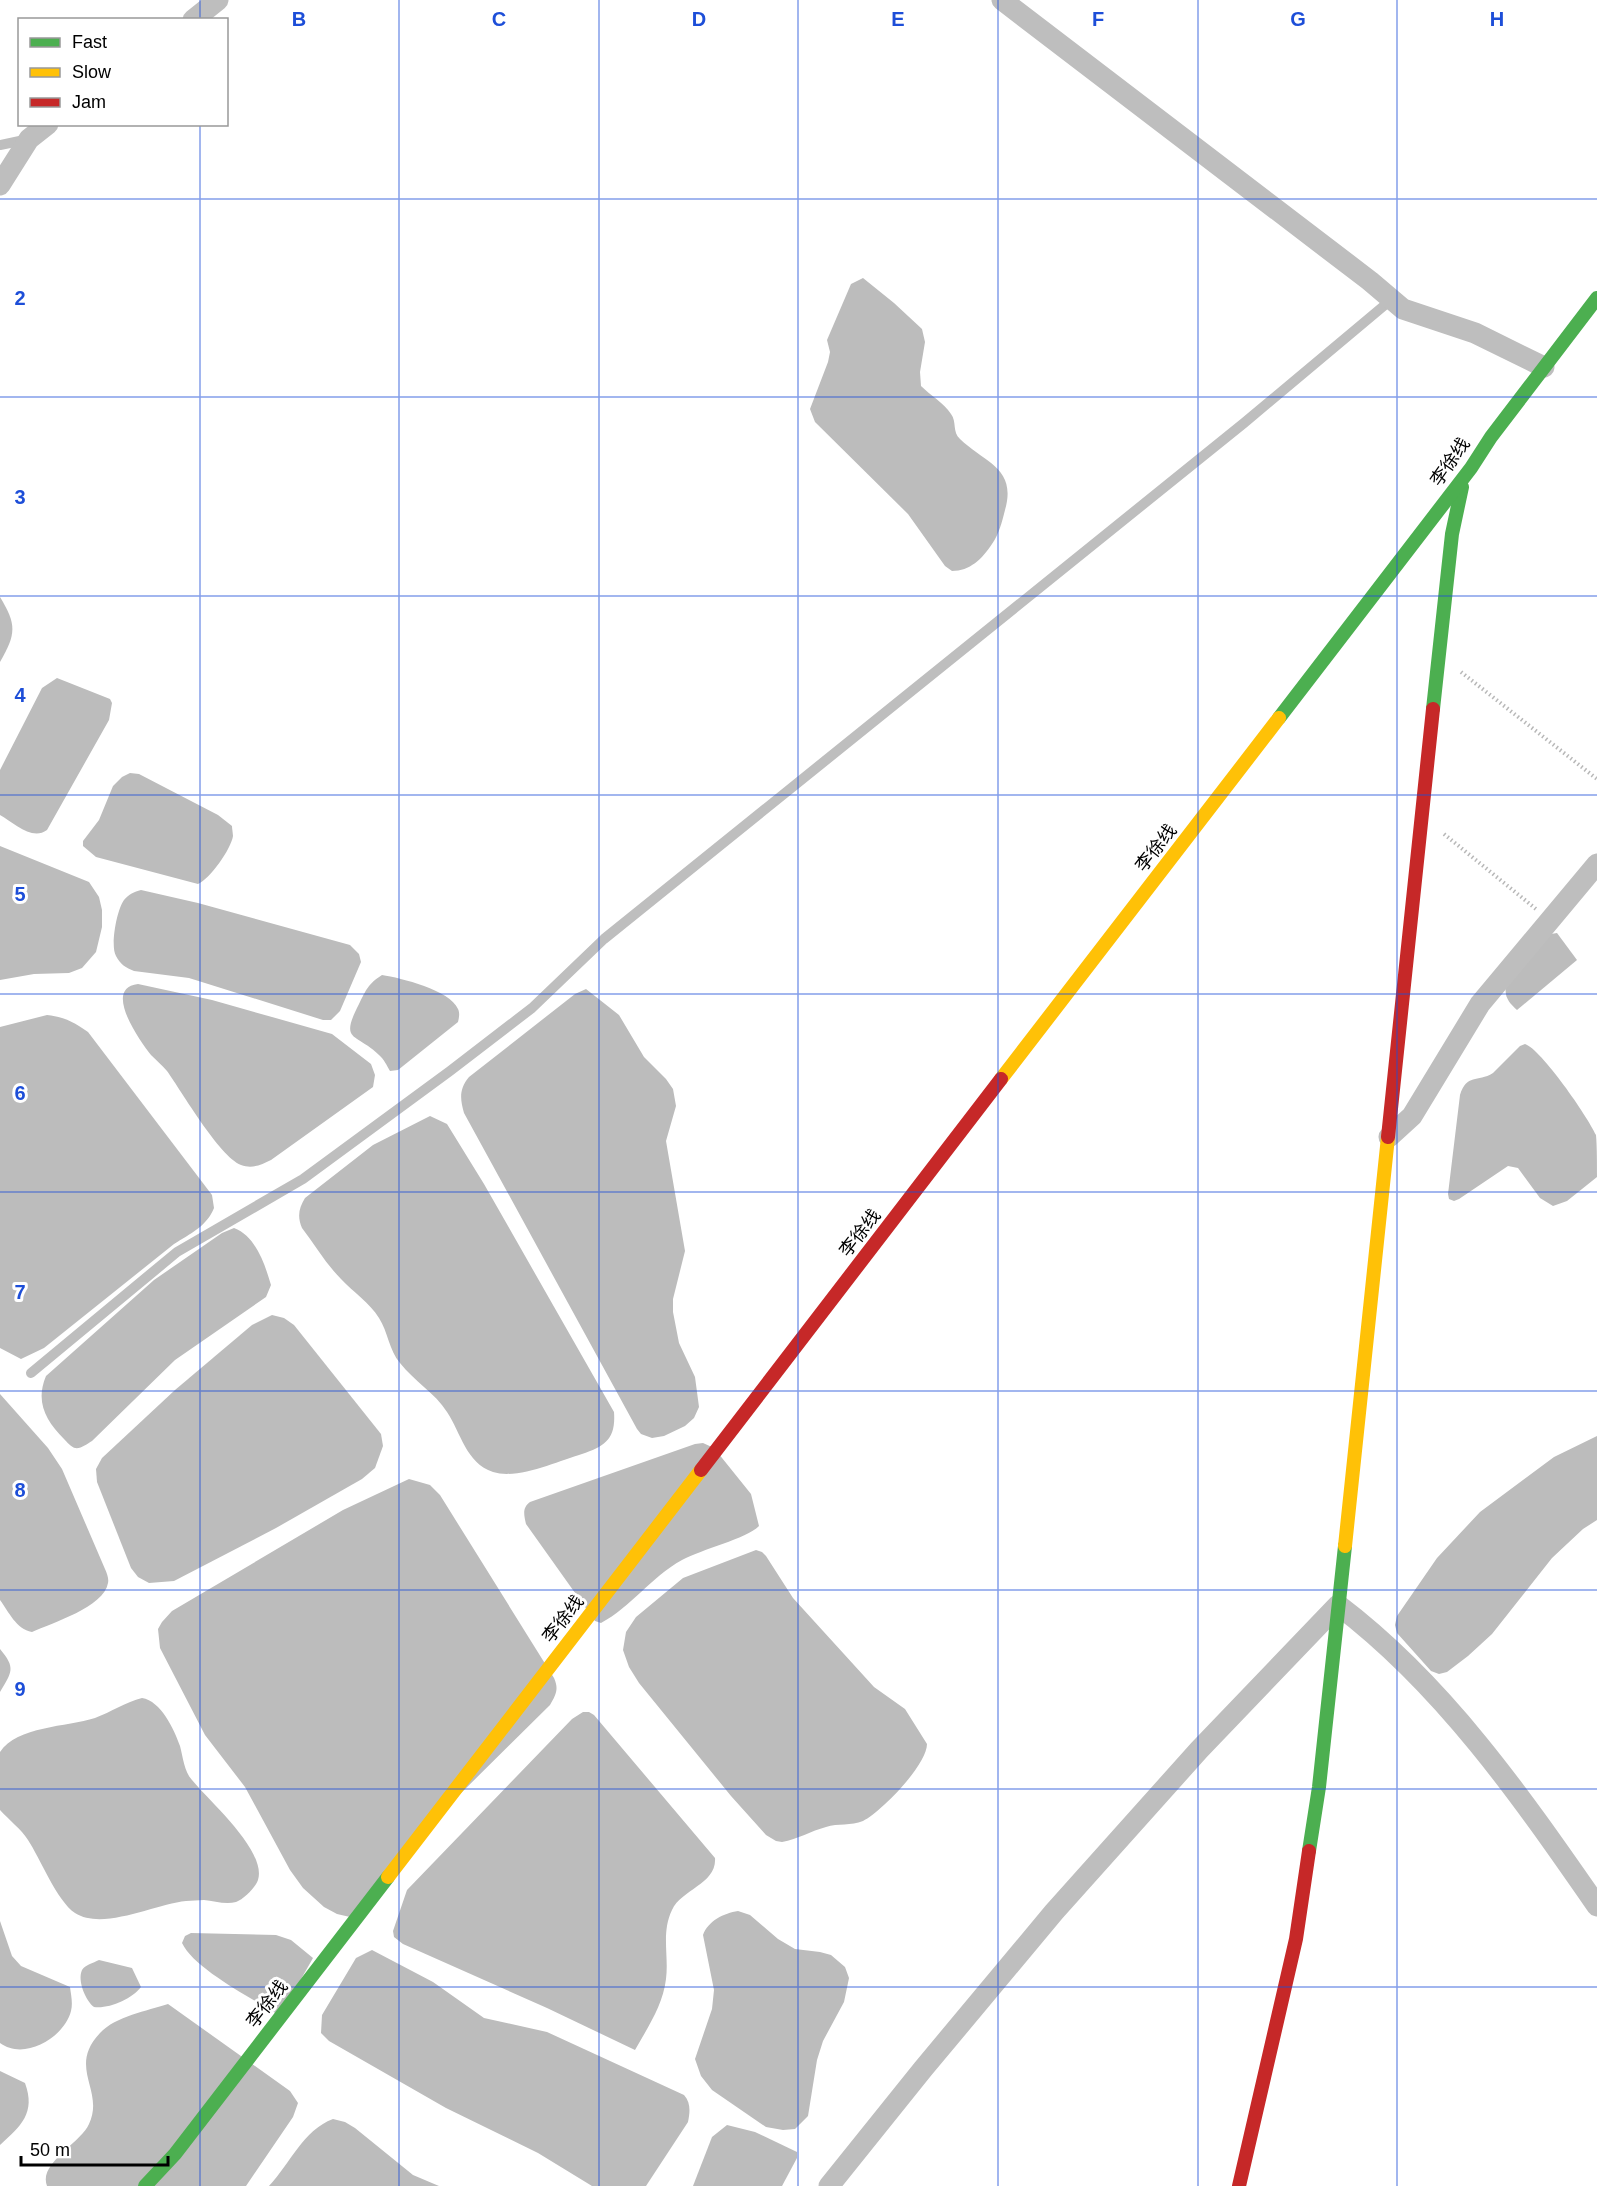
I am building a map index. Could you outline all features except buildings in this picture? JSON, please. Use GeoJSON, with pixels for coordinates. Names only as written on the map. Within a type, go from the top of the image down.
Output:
{"type":"FeatureCollection","features":[{"type":"Feature","properties":{"kind":"main road","name":"李徐线"},"geometry":{"type":"LineString","coordinates":[[145,2186],[175,2154],[1471,468],[1480,452],[1597,298]]}},
{"type":"Feature","properties":{"kind":"main road"},"geometry":{"type":"LineString","coordinates":[[1239,2186],[1296,1939],[1319,1787],[1332,1684],[1338,1605],[1454,517],[1460,493],[1471,468]]}},
{"type":"Feature","properties":{"kind":"street"},"geometry":{"type":"LineString","coordinates":[[196,18],[218,0]]}},
{"type":"Feature","properties":{"kind":"street"},"geometry":{"type":"LineString","coordinates":[[1002,0],[1403,309],[1475,333],[1544,367]]}},
{"type":"Feature","properties":{"kind":"street"},"geometry":{"type":"LineString","coordinates":[[0,185],[29,139],[45,126]]}},
{"type":"Feature","properties":{"kind":"street"},"geometry":{"type":"LineString","coordinates":[[1389,1137],[1412,1116],[1480,1004],[1597,864]]}},
{"type":"Feature","properties":{"kind":"street"},"geometry":{"type":"LineString","coordinates":[[829,2186],[930,2060],[1062,1904],[1199,1750],[1338,1605],[1395,1652],[1456,1719],[1494,1765],[1597,1906]]}},
{"type":"Feature","properties":{"kind":"lane"},"geometry":{"type":"LineString","coordinates":[[0,145],[29,139]]}},
{"type":"Feature","properties":{"kind":"lane"},"geometry":{"type":"LineString","coordinates":[[32,1373],[177,1252],[303,1179],[532,1008],[604,939],[1244,423],[1392,299]]}},
{"type":"Feature","properties":{"kind":"path"},"geometry":{"type":"LineString","coordinates":[[1440,654],[1597,779]]}},
{"type":"Feature","properties":{"kind":"path"},"geometry":{"type":"LineString","coordinates":[[1423,816],[1550,920]]}},
{"type":"Feature","properties":{"kind":"shaded area"},"geometry":{"type":"Polygon","coordinates":[[[863,278],[922,329],[925,342],[920,372],[921,386],[951,414],[958,436],[1003,475],[1007,485],[1008,496],[997,536],[980,559],[964,569],[952,571],[945,566],[908,514],[815,422],[810,409],[828,362],[830,352],[827,340],[851,284],[863,278]]]}},
{"type":"Feature","properties":{"kind":"shaded area"},"geometry":{"type":"Polygon","coordinates":[[[0,597],[12,622],[12,637],[0,662],[0,597]]]}},
{"type":"Feature","properties":{"kind":"shaded area"},"geometry":{"type":"Polygon","coordinates":[[[57,678],[110,699],[112,703],[109,720],[47,830],[35,833],[23,830],[0,815],[0,770],[42,688],[57,678]]]}},
{"type":"Feature","properties":{"kind":"shaded area"},"geometry":{"type":"Polygon","coordinates":[[[130,773],[139,774],[218,815],[232,826],[233,836],[228,848],[214,870],[203,881],[198,884],[96,857],[83,846],[83,841],[99,820],[113,786],[130,773]]]}},
{"type":"Feature","properties":{"kind":"shaded area"},"geometry":{"type":"Polygon","coordinates":[[[0,846],[89,882],[99,897],[102,927],[96,952],[82,968],[69,973],[34,974],[0,980],[0,846]]]}},
{"type":"Feature","properties":{"kind":"shaded area"},"geometry":{"type":"Polygon","coordinates":[[[141,890],[198,903],[350,945],[359,954],[361,962],[340,1011],[331,1020],[323,1020],[189,978],[134,971],[126,967],[119,961],[114,951],[117,919],[124,900],[141,890]]]}},
{"type":"Feature","properties":{"kind":"shaded area"},"geometry":{"type":"Polygon","coordinates":[[[1557,933],[1577,960],[1517,1010],[1508,1000],[1506,987],[1551,934],[1557,933]]]}},
{"type":"Feature","properties":{"kind":"shaded area"},"geometry":{"type":"Polygon","coordinates":[[[382,975],[412,982],[435,991],[453,1002],[459,1012],[458,1022],[398,1070],[390,1071],[381,1057],[353,1036],[350,1031],[353,1016],[370,984],[382,975]]]}},
{"type":"Feature","properties":{"kind":"shaded area"},"geometry":{"type":"Polygon","coordinates":[[[138,984],[212,1000],[332,1034],[371,1064],[375,1075],[373,1087],[271,1160],[260,1165],[241,1165],[232,1159],[212,1137],[167,1071],[139,1039],[123,1005],[123,995],[128,988],[138,984]]]}},
{"type":"Feature","properties":{"kind":"shaded area"},"geometry":{"type":"Polygon","coordinates":[[[586,989],[619,1015],[644,1057],[673,1089],[676,1106],[666,1141],[685,1251],[673,1299],[673,1312],[679,1343],[695,1377],[699,1407],[694,1418],[685,1426],[664,1436],[652,1438],[641,1434],[637,1429],[464,1113],[462,1103],[462,1090],[469,1077],[575,994],[586,989]]]}},
{"type":"Feature","properties":{"kind":"shaded area"},"geometry":{"type":"Polygon","coordinates":[[[47,1015],[69,1020],[88,1032],[212,1195],[214,1208],[207,1220],[197,1229],[174,1244],[44,1348],[21,1359],[0,1348],[0,1027],[47,1015]]]}},
{"type":"Feature","properties":{"kind":"shaded area"},"geometry":{"type":"Polygon","coordinates":[[[1525,1044],[1552,1070],[1596,1135],[1597,1177],[1567,1201],[1553,1206],[1540,1198],[1518,1168],[1508,1166],[1459,1199],[1454,1201],[1449,1199],[1460,1095],[1463,1088],[1469,1081],[1493,1073],[1520,1046],[1525,1044]]]}},
{"type":"Feature","properties":{"kind":"shaded area"},"geometry":{"type":"Polygon","coordinates":[[[430,1116],[447,1124],[484,1184],[614,1412],[611,1435],[597,1448],[526,1472],[503,1474],[484,1468],[470,1455],[442,1405],[396,1358],[382,1323],[375,1313],[325,1261],[302,1228],[299,1212],[305,1198],[373,1145],[430,1116]]]}},
{"type":"Feature","properties":{"kind":"shaded area"},"geometry":{"type":"Polygon","coordinates":[[[234,1228],[248,1237],[262,1260],[271,1285],[266,1297],[175,1360],[92,1441],[79,1448],[71,1446],[52,1425],[44,1410],[42,1394],[46,1376],[154,1280],[222,1233],[234,1228]]]}},
{"type":"Feature","properties":{"kind":"shaded area"},"geometry":{"type":"Polygon","coordinates":[[[272,1315],[284,1318],[294,1325],[381,1434],[383,1446],[375,1468],[362,1479],[276,1528],[174,1581],[149,1583],[138,1577],[131,1568],[97,1482],[96,1469],[102,1458],[175,1390],[252,1325],[272,1315]]]}},
{"type":"Feature","properties":{"kind":"shaded area"},"geometry":{"type":"Polygon","coordinates":[[[0,1394],[48,1448],[62,1469],[108,1578],[104,1592],[97,1600],[64,1619],[32,1632],[17,1624],[0,1600],[0,1394]]]}},
{"type":"Feature","properties":{"kind":"shaded area"},"geometry":{"type":"Polygon","coordinates":[[[1597,1436],[1597,1520],[1583,1529],[1552,1558],[1492,1634],[1468,1656],[1447,1672],[1439,1674],[1431,1671],[1397,1633],[1395,1625],[1397,1616],[1437,1558],[1480,1512],[1554,1457],[1597,1436]]]}},
{"type":"Feature","properties":{"kind":"shaded area"},"geometry":{"type":"Polygon","coordinates":[[[703,1443],[714,1448],[751,1494],[759,1526],[744,1535],[682,1560],[660,1575],[612,1616],[601,1623],[595,1621],[526,1524],[524,1515],[526,1507],[530,1502],[703,1443]]]}},
{"type":"Feature","properties":{"kind":"shaded area"},"geometry":{"type":"Polygon","coordinates":[[[409,1479],[430,1485],[440,1495],[554,1678],[556,1692],[550,1705],[455,1799],[350,1917],[337,1914],[324,1907],[303,1888],[290,1870],[245,1787],[205,1735],[160,1648],[158,1629],[172,1611],[343,1510],[409,1479]]]}},
{"type":"Feature","properties":{"kind":"shaded area"},"geometry":{"type":"Polygon","coordinates":[[[756,1550],[766,1556],[793,1598],[874,1687],[905,1709],[927,1744],[920,1764],[902,1787],[871,1816],[858,1823],[831,1826],[782,1842],[766,1835],[731,1796],[639,1683],[629,1667],[623,1650],[626,1632],[636,1617],[683,1578],[756,1550]]]}},
{"type":"Feature","properties":{"kind":"shaded area"},"geometry":{"type":"Polygon","coordinates":[[[0,1649],[8,1661],[10,1670],[0,1692],[0,1649]]]}},
{"type":"Feature","properties":{"kind":"shaded area"},"geometry":{"type":"Polygon","coordinates":[[[142,1698],[149,1700],[161,1710],[180,1746],[189,1776],[246,1841],[258,1868],[258,1880],[249,1893],[232,1903],[186,1901],[114,1918],[87,1918],[68,1907],[49,1879],[28,1840],[0,1810],[0,1752],[8,1743],[30,1732],[95,1718],[142,1698]]]}},
{"type":"Feature","properties":{"kind":"shaded area"},"geometry":{"type":"Polygon","coordinates":[[[583,1712],[594,1715],[715,1858],[711,1874],[683,1897],[672,1910],[667,1927],[667,1970],[662,1998],[635,2050],[403,1944],[394,1937],[393,1931],[407,1890],[572,1719],[583,1712]]]}},
{"type":"Feature","properties":{"kind":"shaded area"},"geometry":{"type":"Polygon","coordinates":[[[738,1911],[750,1915],[778,1939],[795,1949],[831,1955],[845,1967],[849,1978],[844,2002],[823,2041],[817,2060],[808,2116],[795,2129],[783,2130],[766,2127],[712,2090],[701,2076],[695,2059],[712,2009],[714,1990],[703,1935],[717,1918],[738,1911]]]}},
{"type":"Feature","properties":{"kind":"shaded area"},"geometry":{"type":"Polygon","coordinates":[[[0,1921],[12,1956],[21,1966],[70,1987],[72,2008],[67,2021],[52,2038],[31,2048],[10,2048],[0,2043],[0,1921]]]}},
{"type":"Feature","properties":{"kind":"shaded area"},"geometry":{"type":"Polygon","coordinates":[[[191,1933],[276,1935],[291,1940],[313,1958],[280,2016],[226,1983],[199,1963],[182,1943],[185,1936],[191,1933]]]}},
{"type":"Feature","properties":{"kind":"shaded area"},"geometry":{"type":"Polygon","coordinates":[[[372,1950],[433,1982],[484,2018],[547,2032],[684,2095],[688,2101],[688,2122],[646,2186],[592,2186],[538,2153],[446,2108],[329,2041],[321,2033],[322,2015],[356,1958],[372,1950]]]}},
{"type":"Feature","properties":{"kind":"shaded area"},"geometry":{"type":"Polygon","coordinates":[[[99,1960],[132,1968],[141,1987],[120,2002],[94,2007],[83,1990],[81,1975],[85,1967],[99,1960]]]}},
{"type":"Feature","properties":{"kind":"shaded area"},"geometry":{"type":"Polygon","coordinates":[[[168,2004],[290,2091],[298,2103],[293,2117],[246,2186],[47,2186],[46,2178],[49,2169],[54,2161],[85,2131],[93,2112],[93,2100],[86,2068],[91,2046],[100,2033],[114,2022],[168,2004]]]}},
{"type":"Feature","properties":{"kind":"shaded area"},"geometry":{"type":"Polygon","coordinates":[[[0,2071],[25,2083],[29,2103],[25,2118],[0,2145],[0,2071]]]}},
{"type":"Feature","properties":{"kind":"shaded area"},"geometry":{"type":"Polygon","coordinates":[[[333,2119],[355,2128],[413,2175],[439,2186],[269,2186],[305,2139],[322,2124],[333,2119]]]}},
{"type":"Feature","properties":{"kind":"shaded area"},"geometry":{"type":"Polygon","coordinates":[[[727,2125],[755,2132],[797,2152],[797,2158],[782,2186],[693,2186],[712,2137],[727,2125]]]}},
{"type":"Feature","properties":{"kind":"traffic: fast"},"geometry":{"type":"LineString","coordinates":[[1279,718],[1471,468],[1491,437],[1597,298]]}},
{"type":"Feature","properties":{"kind":"traffic: fast"},"geometry":{"type":"LineString","coordinates":[[1433,709],[1452,534],[1462,487]]}},
{"type":"Feature","properties":{"kind":"traffic: fast"},"geometry":{"type":"LineString","coordinates":[[1309,1851],[1319,1787],[1345,1546]]}},
{"type":"Feature","properties":{"kind":"traffic: fast"},"geometry":{"type":"LineString","coordinates":[[145,2186],[175,2154],[388,1877]]}},
{"type":"Feature","properties":{"kind":"traffic: slow"},"geometry":{"type":"LineString","coordinates":[[1001,1079],[1279,718]]}},
{"type":"Feature","properties":{"kind":"traffic: slow"},"geometry":{"type":"LineString","coordinates":[[1345,1546],[1388,1137]]}},
{"type":"Feature","properties":{"kind":"traffic: slow"},"geometry":{"type":"LineString","coordinates":[[388,1877],[701,1470]]}},
{"type":"Feature","properties":{"kind":"traffic: jam"},"geometry":{"type":"LineString","coordinates":[[1388,1137],[1433,709]]}},
{"type":"Feature","properties":{"kind":"traffic: jam"},"geometry":{"type":"LineString","coordinates":[[701,1470],[1001,1079]]}},
{"type":"Feature","properties":{"kind":"traffic: jam"},"geometry":{"type":"LineString","coordinates":[[1239,2186],[1296,1939],[1309,1851]]}}]}
